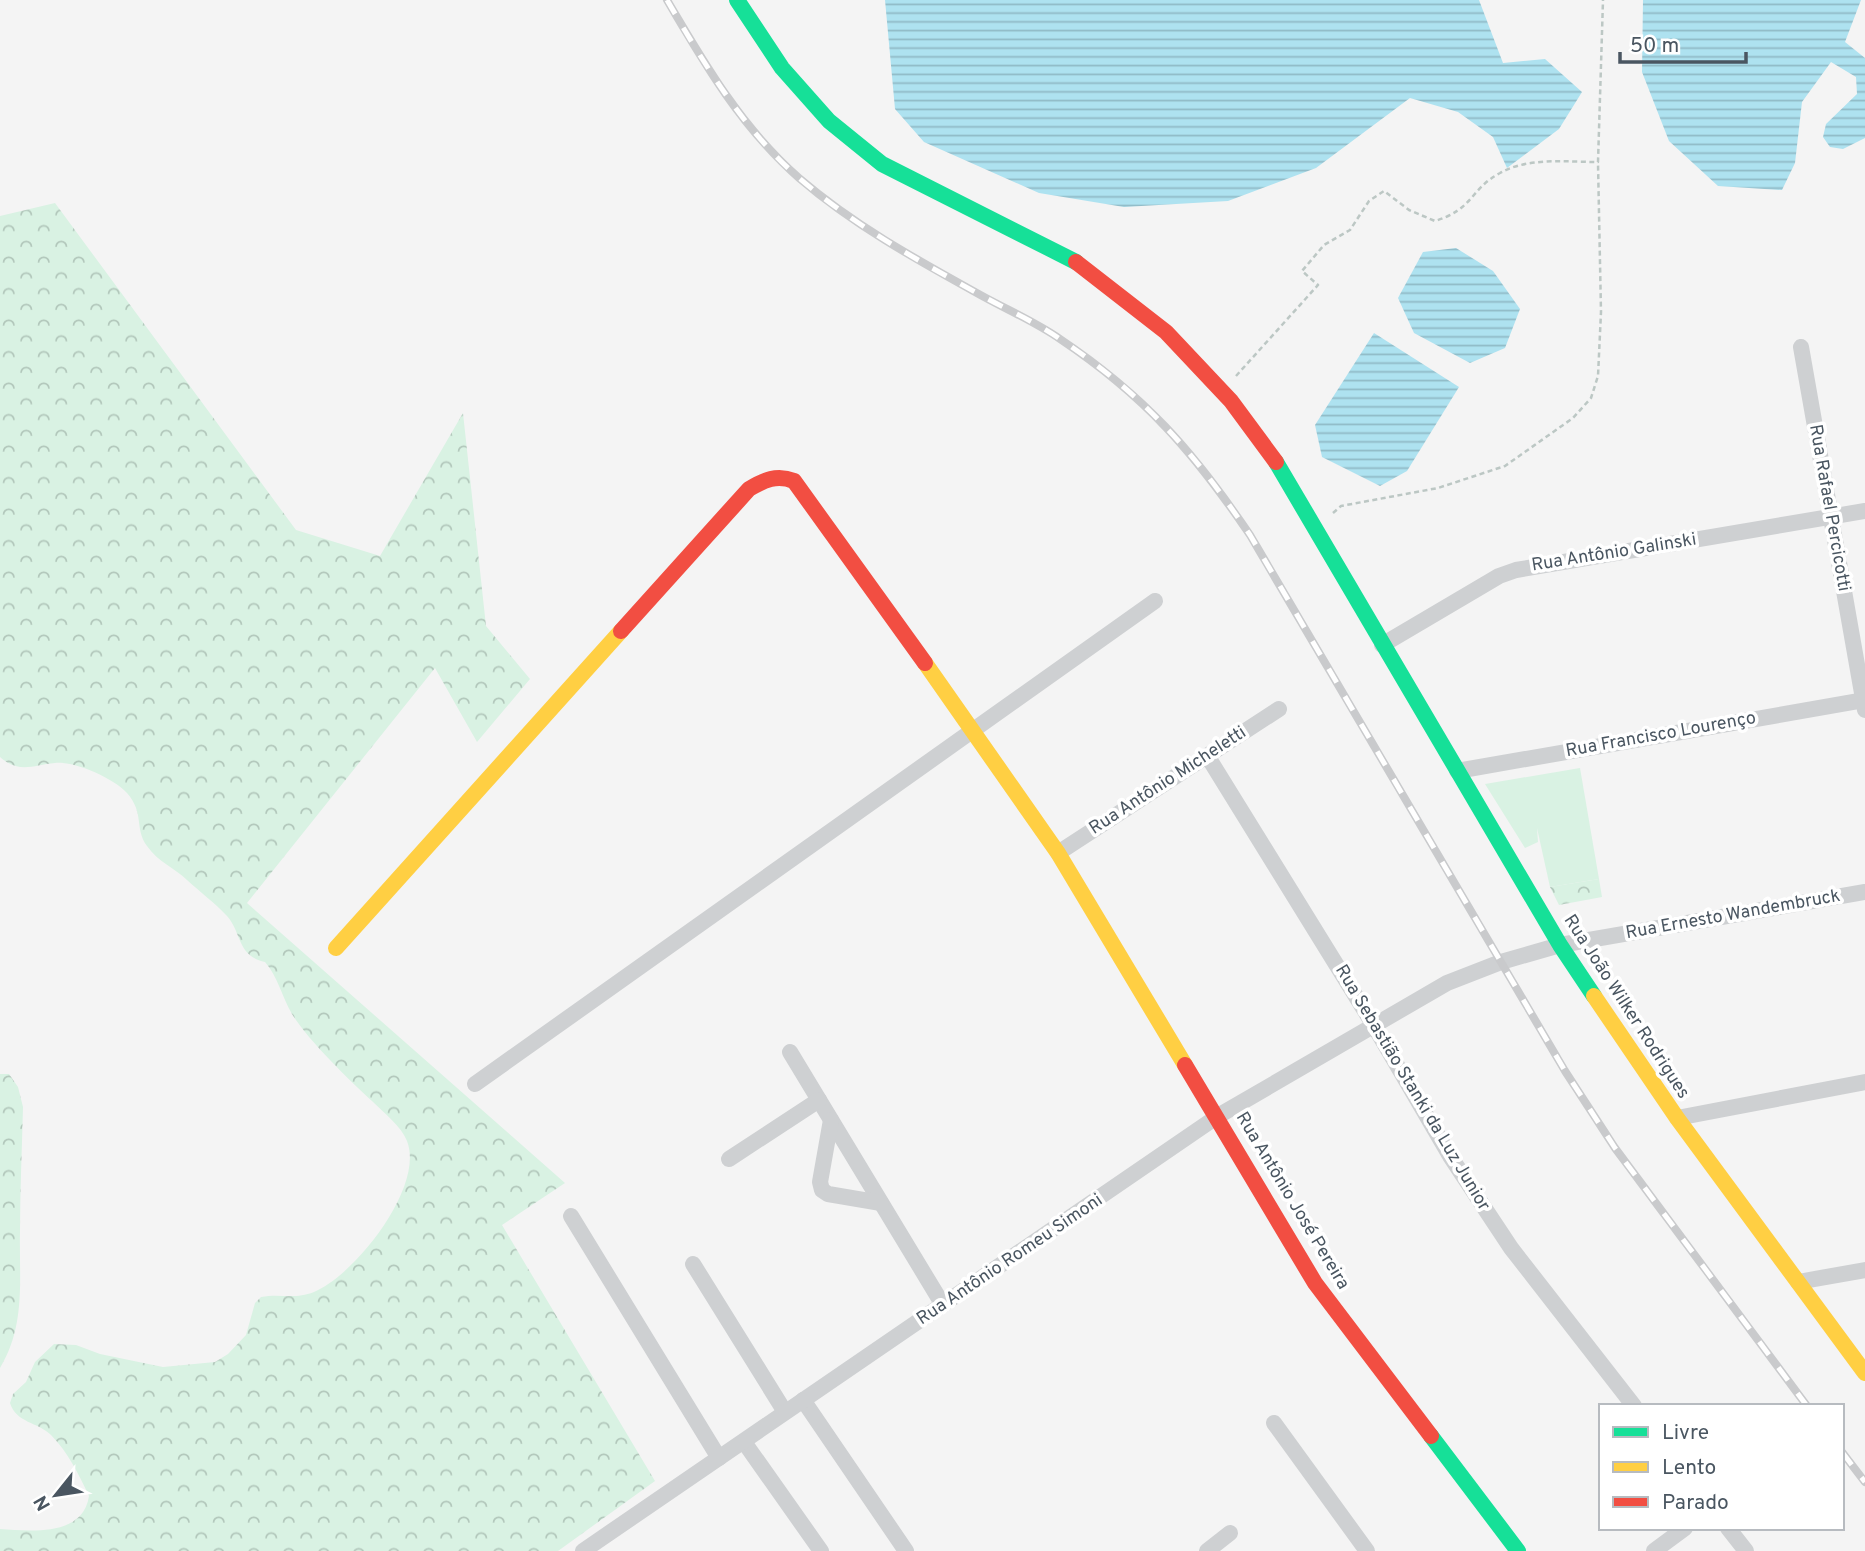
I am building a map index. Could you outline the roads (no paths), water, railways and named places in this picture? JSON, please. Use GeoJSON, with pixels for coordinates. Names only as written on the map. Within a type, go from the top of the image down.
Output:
{"type":"FeatureCollection","features":[{"type":"Feature","properties":{"kind":"street","name":"Rua João Wilker Rodrigues"},"geometry":{"type":"LineString","coordinates":[[737,0],[790,77],[829,121],[882,164],[1076,262],[1166,332],[1222,392],[1276,461],[1317,526],[1381,645],[1560,945],[1677,1118],[1865,1373]]}},
{"type":"Feature","properties":{"kind":"street","name":"Rua Rafael Percicotti"},"geometry":{"type":"LineString","coordinates":[[1801,347],[1864,704]]}},
{"type":"Feature","properties":{"kind":"street","name":"Rua Antônio José Pereira"},"geometry":{"type":"LineString","coordinates":[[336,948],[749,489],[767,478],[784,476],[793,481],[974,731],[1058,853],[1218,1116],[1315,1283],[1518,1551]]}},
{"type":"Feature","properties":{"kind":"street","name":"Rua Antônio Galinski"},"geometry":{"type":"LineString","coordinates":[[1381,645],[1499,576],[1516,570],[1865,510]]}},
{"type":"Feature","properties":{"kind":"street"},"geometry":{"type":"LineString","coordinates":[[475,1084],[1154,601]]}},
{"type":"Feature","properties":{"kind":"street","name":"Rua Francisco Lourenço"},"geometry":{"type":"LineString","coordinates":[[1457,771],[1864,704]]}},
{"type":"Feature","properties":{"kind":"street","name":"Rua Antônio Micheletti"},"geometry":{"type":"LineString","coordinates":[[1058,853],[1279,709]]}},
{"type":"Feature","properties":{"kind":"street","name":"Rua Sebastião Stanki da Luz Junior"},"geometry":{"type":"LineString","coordinates":[[1208,757],[1373,1024],[1450,1156],[1493,1221],[1632,1404]]}},
{"type":"Feature","properties":{"kind":"street","name":"Rua Ernesto Wandembruck"},"geometry":{"type":"LineString","coordinates":[[1447,983],[1501,962],[1560,945],[1865,892]]}},
{"type":"Feature","properties":{"kind":"street","name":"Rua Antônio Romeu Simoni"},"geometry":{"type":"LineString","coordinates":[[583,1551],[1218,1116],[1447,983]]}},
{"type":"Feature","properties":{"kind":"street"},"geometry":{"type":"LineString","coordinates":[[790,1052],[943,1304]]}},
{"type":"Feature","properties":{"kind":"street"},"geometry":{"type":"LineString","coordinates":[[1677,1118],[1865,1082]]}},
{"type":"Feature","properties":{"kind":"street"},"geometry":{"type":"LineString","coordinates":[[729,1159],[819,1100]]}},
{"type":"Feature","properties":{"kind":"street"},"geometry":{"type":"LineString","coordinates":[[831,1120],[820,1182],[822,1190],[828,1194],[881,1203]]}},
{"type":"Feature","properties":{"kind":"street"},"geometry":{"type":"LineString","coordinates":[[570,1216],[719,1458]]}},
{"type":"Feature","properties":{"kind":"street"},"geometry":{"type":"LineString","coordinates":[[693,1264],[785,1412]]}},
{"type":"Feature","properties":{"kind":"street"},"geometry":{"type":"LineString","coordinates":[[1798,1282],[1865,1270]]}},
{"type":"Feature","properties":{"kind":"street"},"geometry":{"type":"LineString","coordinates":[[803,1400],[906,1551]]}},
{"type":"Feature","properties":{"kind":"street"},"geometry":{"type":"LineString","coordinates":[[1274,1423],[1367,1551]]}},
{"type":"Feature","properties":{"kind":"street"},"geometry":{"type":"LineString","coordinates":[[744,1442],[821,1551]]}},
{"type":"Feature","properties":{"kind":"street"},"geometry":{"type":"LineString","coordinates":[[1654,1551],[1682,1530]]}},
{"type":"Feature","properties":{"kind":"street"},"geometry":{"type":"LineString","coordinates":[[1730,1530],[1746,1551]]}},
{"type":"Feature","properties":{"kind":"street"},"geometry":{"type":"LineString","coordinates":[[1207,1551],[1230,1534]]}},
{"type":"Feature","properties":{"kind":"water"},"geometry":{"type":"Polygon","coordinates":[[[885,0],[1479,0],[1503,63],[1545,59],[1582,92],[1559,129],[1507,168],[1493,137],[1458,112],[1410,98],[1316,168],[1228,201],[1124,207],[1039,193],[924,142],[895,109],[885,0]]]}},
{"type":"Feature","properties":{"kind":"water"},"geometry":{"type":"Polygon","coordinates":[[[1643,0],[1861,0],[1845,42],[1865,58],[1865,138],[1843,149],[1830,147],[1823,137],[1826,124],[1857,94],[1856,77],[1831,62],[1802,102],[1795,163],[1782,190],[1718,186],[1669,141],[1642,72],[1643,0]]]}},
{"type":"Feature","properties":{"kind":"water"},"geometry":{"type":"Polygon","coordinates":[[[1456,248],[1493,271],[1520,309],[1505,348],[1470,363],[1414,333],[1398,298],[1423,252],[1456,248]]]}},
{"type":"Feature","properties":{"kind":"water"},"geometry":{"type":"Polygon","coordinates":[[[1374,333],[1459,387],[1407,471],[1380,486],[1322,457],[1315,425],[1374,333]]]}},
{"type":"Feature","properties":{"kind":"railway"},"geometry":{"type":"LineString","coordinates":[[667,0],[710,72],[742,117],[799,178],[890,243],[1042,328],[1090,360],[1142,404],[1187,451],[1250,535],[1565,1071],[1615,1148],[1806,1404]]}},
{"type":"Feature","properties":{"kind":"railway"},"geometry":{"type":"LineString","coordinates":[[1844,1455],[1865,1482]]}}]}
